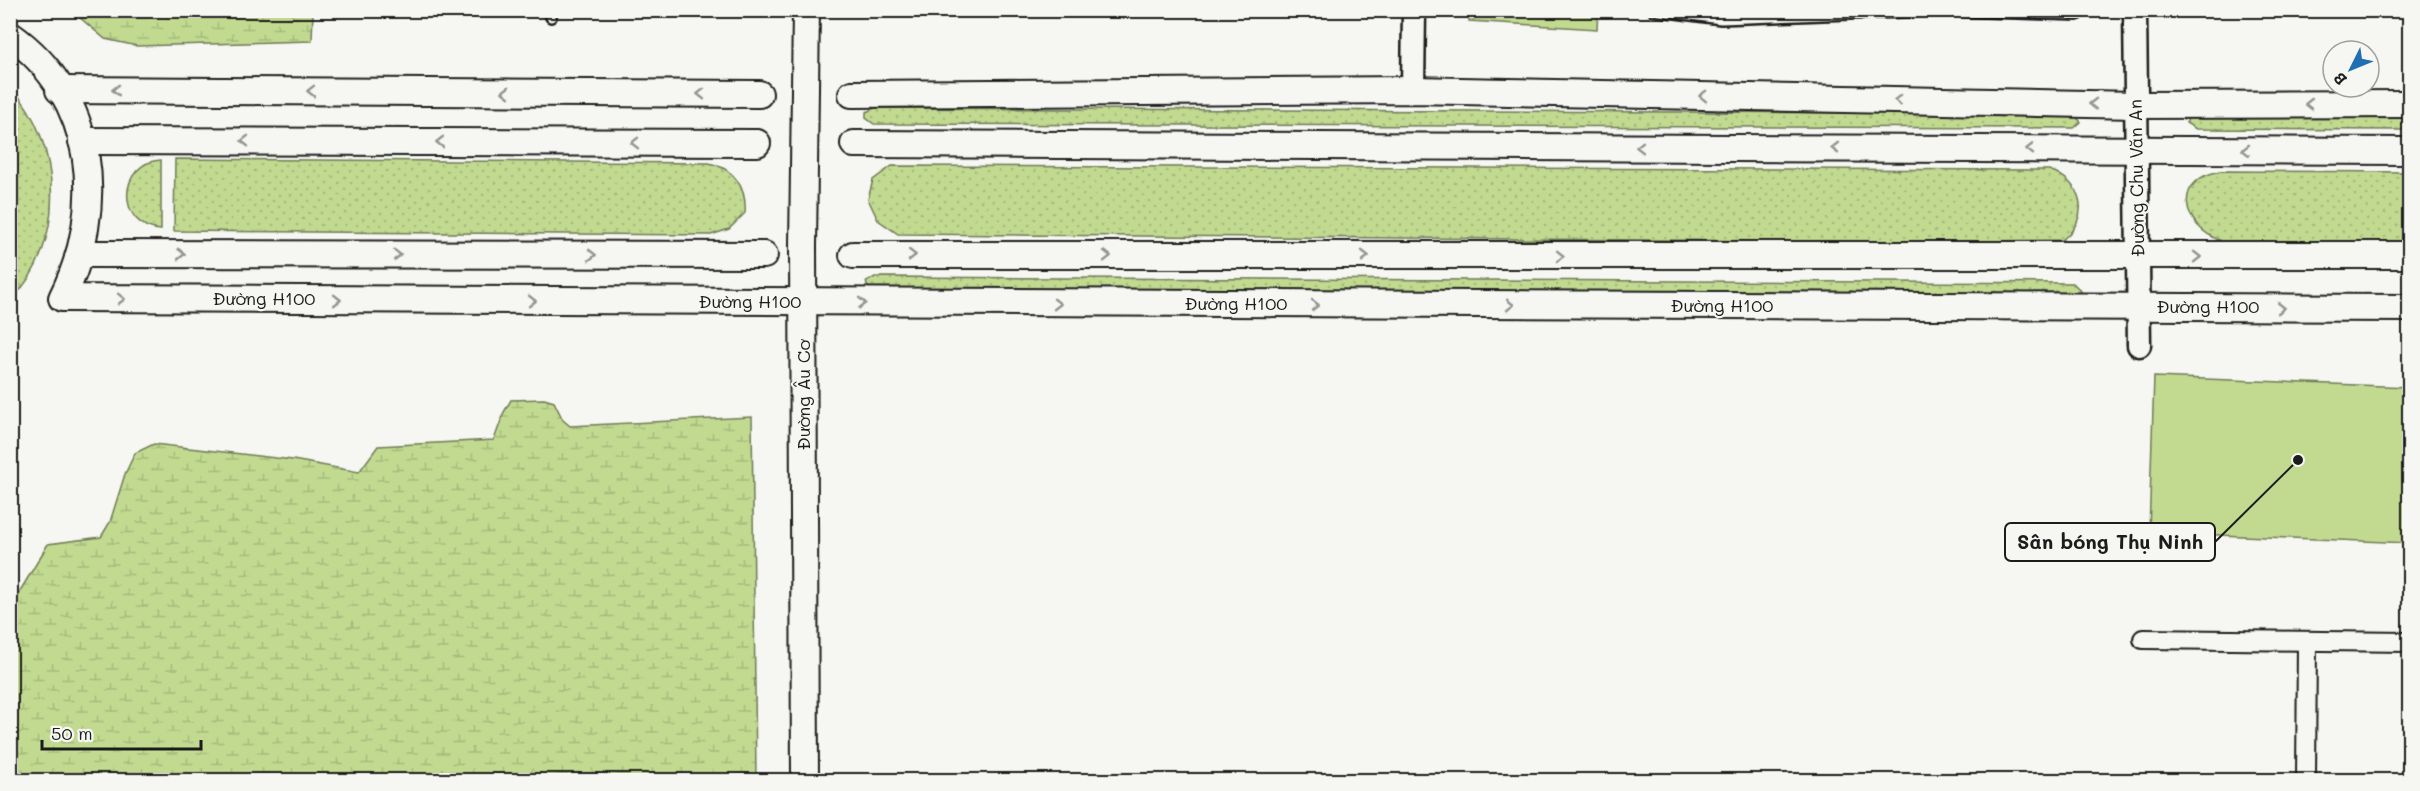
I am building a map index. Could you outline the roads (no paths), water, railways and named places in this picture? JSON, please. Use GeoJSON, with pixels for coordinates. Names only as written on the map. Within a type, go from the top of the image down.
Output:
{"type":"FeatureCollection","features":[{"type":"Feature","properties":{"kind":"main road","name":"Đường Âu Cơ"},"geometry":{"type":"LineString","coordinates":[[805,780],[806,10]]}},
{"type":"Feature","properties":{"kind":"main road"},"geometry":{"type":"LineString","coordinates":[[10,34],[37,58],[59,90],[82,141],[90,189],[89,217],[81,254],[764,255]]}},
{"type":"Feature","properties":{"kind":"main road"},"geometry":{"type":"LineString","coordinates":[[59,90],[759,94]]}},
{"type":"Feature","properties":{"kind":"main road"},"geometry":{"type":"LineString","coordinates":[[852,94],[1413,90],[2136,105],[2409,104]]}},
{"type":"Feature","properties":{"kind":"main road"},"geometry":{"type":"LineString","coordinates":[[82,141],[756,144]]}},
{"type":"Feature","properties":{"kind":"main road"},"geometry":{"type":"LineString","coordinates":[[854,144],[2409,150]]}},
{"type":"Feature","properties":{"kind":"main road","name":"Đường H100"},"geometry":{"type":"LineString","coordinates":[[81,254],[62,298],[804,303],[2409,308]]}},
{"type":"Feature","properties":{"kind":"main road"},"geometry":{"type":"LineString","coordinates":[[853,255],[2138,257],[2409,255]]}},
{"type":"Feature","properties":{"kind":"street"},"geometry":{"type":"LineString","coordinates":[[1413,90],[1414,10]]}},
{"type":"Feature","properties":{"kind":"street","name":"Đường Chu Văn An"},"geometry":{"type":"LineString","coordinates":[[2135,10],[2139,345]]}},
{"type":"Feature","properties":{"kind":"street"},"geometry":{"type":"LineString","coordinates":[[2143,639],[2409,642]]}},
{"type":"Feature","properties":{"kind":"street"},"geometry":{"type":"LineString","coordinates":[[2306,780],[2307,641]]}},
{"type":"Feature","properties":{"kind":"lane"},"geometry":{"type":"LineString","coordinates":[[1653,10],[1721,19],[1955,11],[2077,15],[2077,10]]}},
{"type":"Feature","properties":{"kind":"place","name":"Sân bóng Thụ Ninh"},"geometry":{"type":"Point","coordinates":[2298,460]}}]}
